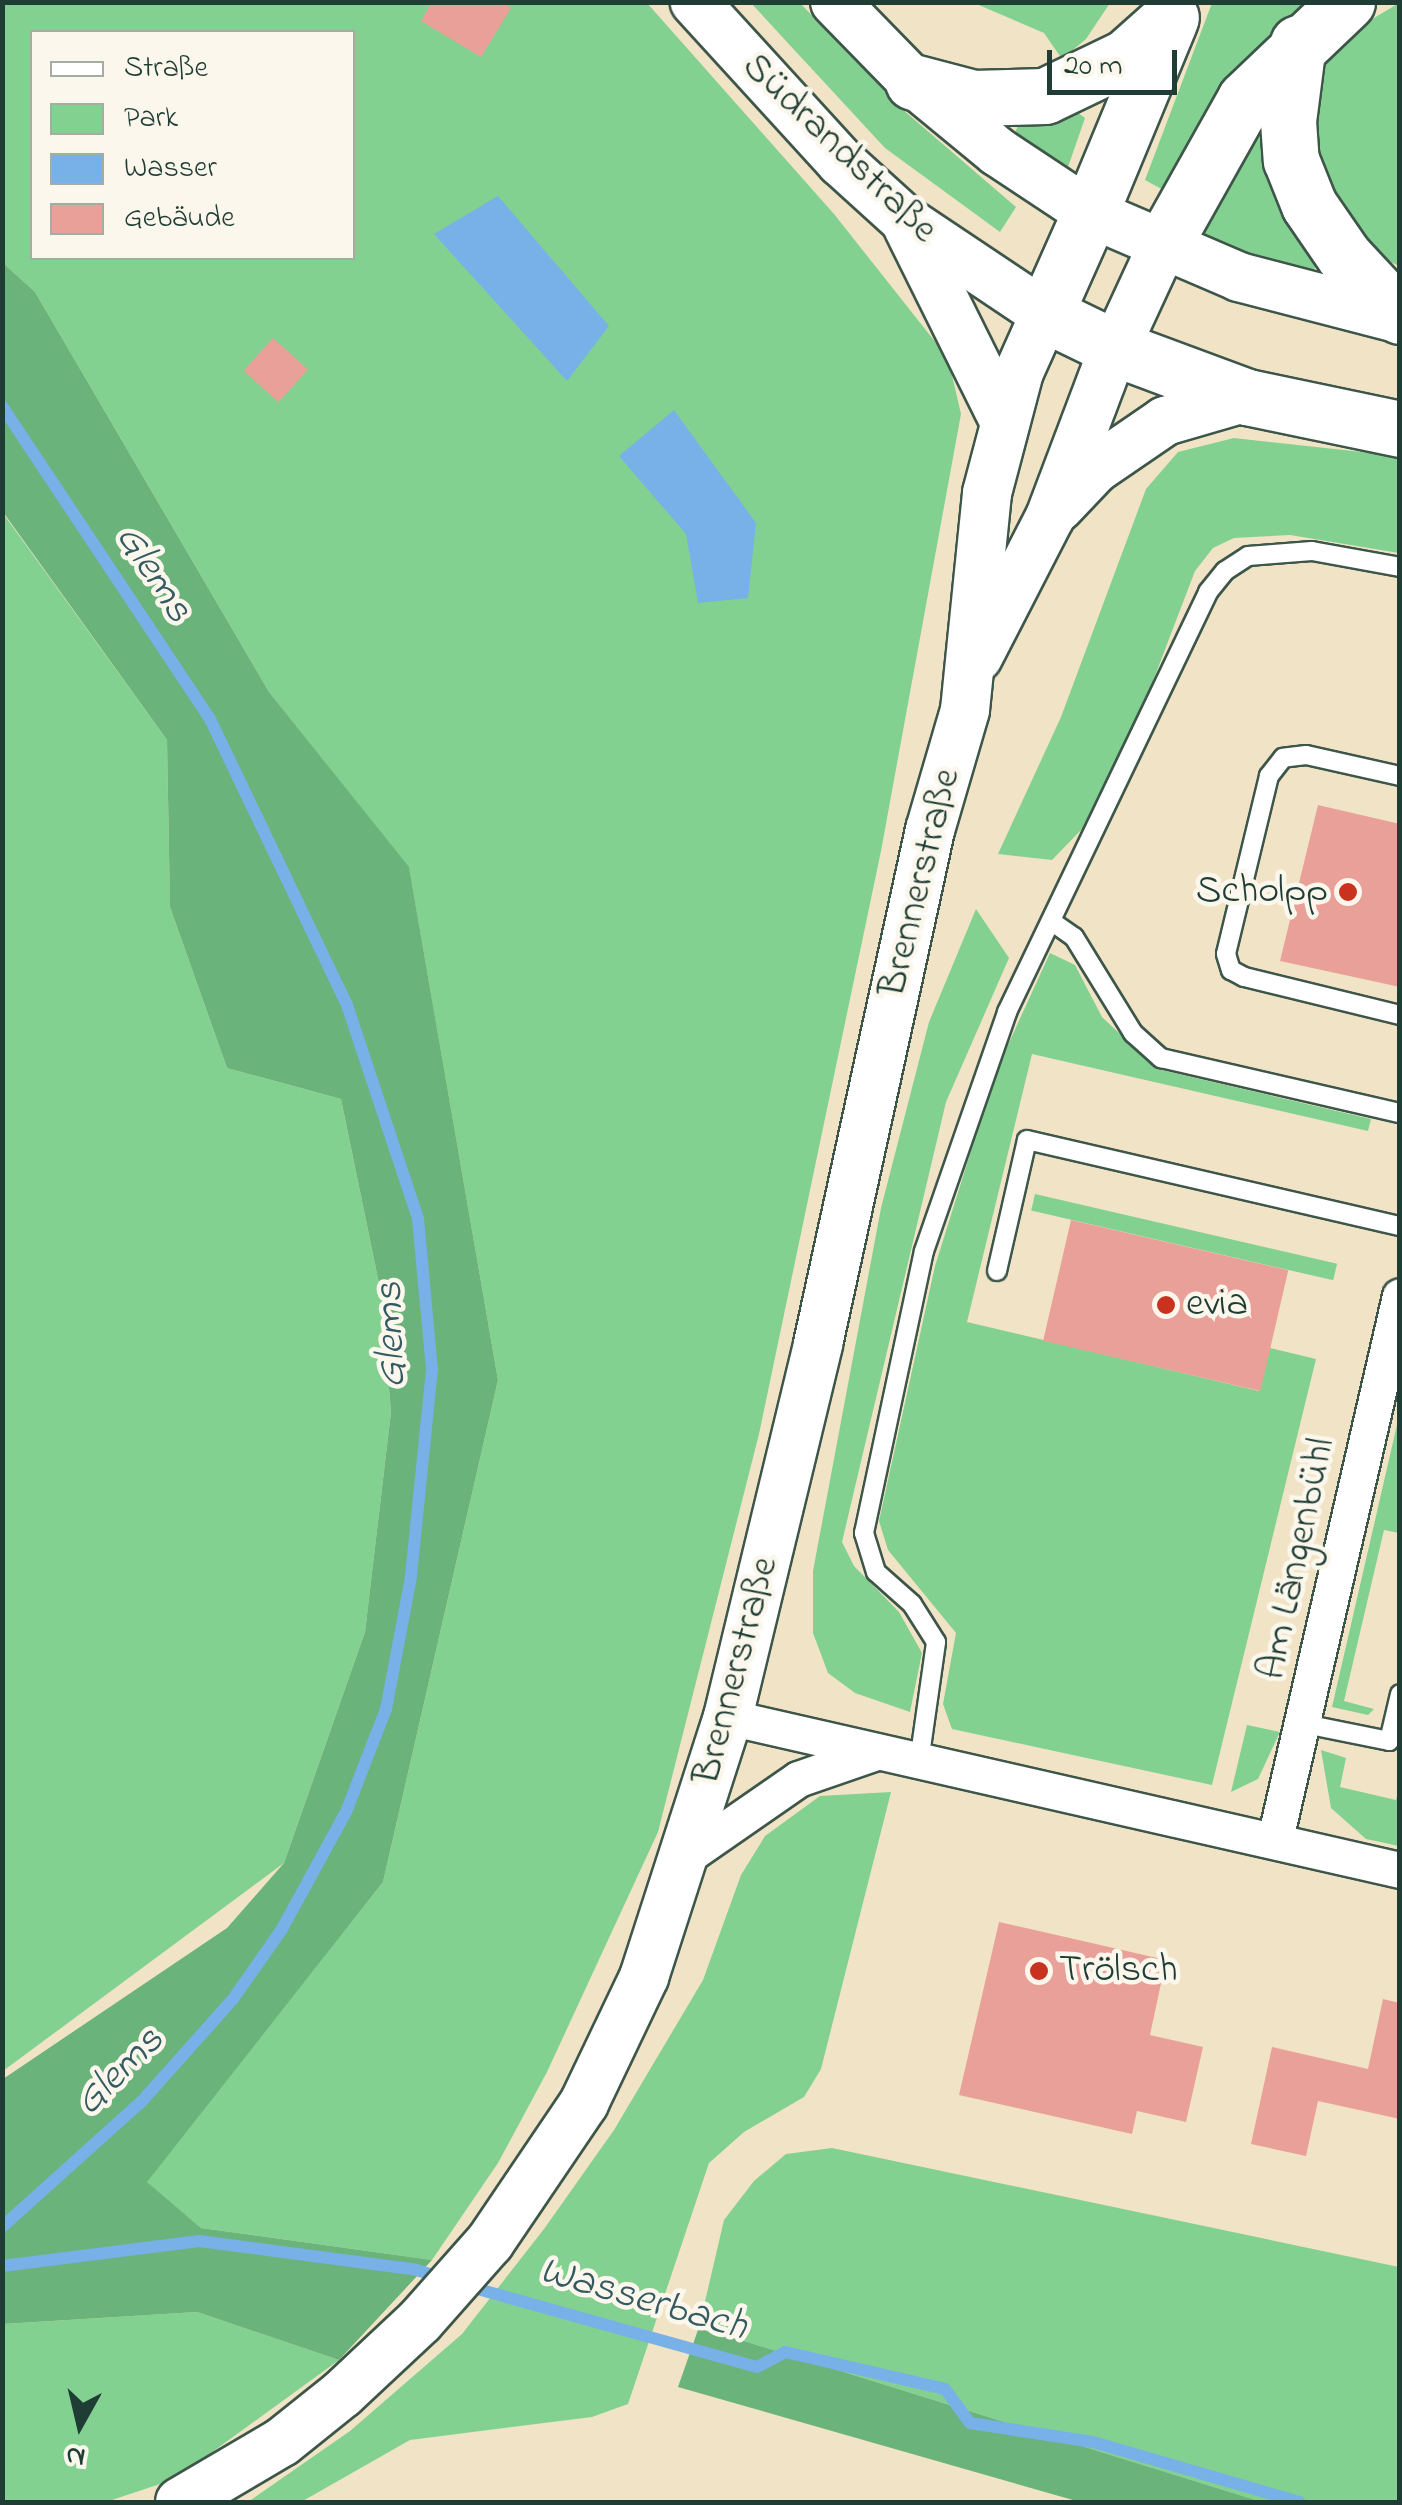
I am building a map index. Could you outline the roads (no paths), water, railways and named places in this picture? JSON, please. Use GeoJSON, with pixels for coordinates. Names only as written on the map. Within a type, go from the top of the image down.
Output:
{"type":"FeatureCollection","features":[{"type":"Feature","properties":{"kind":"main road","name":"Südrandstraße"},"geometry":{"type":"LineString","coordinates":[[696,2],[829,150],[906,221],[1045,314]]}},
{"type":"Feature","properties":{"kind":"main road"},"geometry":{"type":"LineString","coordinates":[[835,2],[913,82],[998,152],[1090,214],[1239,278],[1400,318]]}},
{"type":"Feature","properties":{"kind":"main road"},"geometry":{"type":"LineString","coordinates":[[1162,247],[1245,99],[1298,43],[1347,2]]}},
{"type":"Feature","properties":{"kind":"main road"},"geometry":{"type":"LineString","coordinates":[[913,82],[973,98],[1044,96],[1126,57],[1174,10]]}},
{"type":"Feature","properties":{"kind":"main road"},"geometry":{"type":"LineString","coordinates":[[1174,10],[1045,314],[1115,348],[1246,397],[1400,428]]}},
{"type":"Feature","properties":{"kind":"main road"},"geometry":{"type":"LineString","coordinates":[[1298,43],[1288,121],[1291,160],[1327,231],[1400,318]]}},
{"type":"Feature","properties":{"kind":"main road"},"geometry":{"type":"LineString","coordinates":[[906,221],[1004,420]]}},
{"type":"Feature","properties":{"kind":"main road","name":"Brennerstraße"},"geometry":{"type":"LineString","coordinates":[[180,2502],[282,2442],[420,2321],[490,2242],[584,2103],[644,1976],[687,1856],[728,1717],[818,1344],[930,830],[974,664],[1050,517],[1115,348],[1162,247]]}},
{"type":"Feature","properties":{"kind":"main road","name":"Brennerstraße"},"geometry":{"type":"LineString","coordinates":[[974,664],[977,566],[1004,420],[1045,314]]}},
{"type":"Feature","properties":{"kind":"main road"},"geometry":{"type":"LineString","coordinates":[[1050,517],[1095,469],[1165,421],[1246,397]]}},
{"type":"Feature","properties":{"kind":"street","name":"Am Längenbühl"},"geometry":{"type":"LineString","coordinates":[[1274,1840],[1305,1724],[1400,1296]]}},
{"type":"Feature","properties":{"kind":"street"},"geometry":{"type":"LineString","coordinates":[[728,1717],[1400,1870]]}},
{"type":"Feature","properties":{"kind":"street"},"geometry":{"type":"LineString","coordinates":[[687,1856],[798,1779],[874,1752]]}},
{"type":"Feature","properties":{"kind":"lane"},"geometry":{"type":"LineString","coordinates":[[919,1762],[936,1642],[912,1604],[876,1572],[864,1533],[924,1251],[1006,1012],[1208,592],[1226,571],[1248,556],[1312,552],[1400,567]]}},
{"type":"Feature","properties":{"kind":"lane"},"geometry":{"type":"LineString","coordinates":[[1400,776],[1306,755],[1283,758],[1269,776],[1226,954],[1231,970],[1244,977],[1400,1015]]}},
{"type":"Feature","properties":{"kind":"lane"},"geometry":{"type":"LineString","coordinates":[[1051,921],[1074,937],[1134,1034],[1161,1058],[1400,1114]]}},
{"type":"Feature","properties":{"kind":"lane"},"geometry":{"type":"LineString","coordinates":[[997,1271],[1027,1140],[1400,1226]]}},
{"type":"Feature","properties":{"kind":"lane"},"geometry":{"type":"LineString","coordinates":[[1305,1724],[1389,1741],[1400,1694]]}},
{"type":"Feature","properties":{"kind":"water"},"geometry":{"type":"Polygon","coordinates":[[[498,196],[609,326],[567,381],[434,234],[498,196]]]}},
{"type":"Feature","properties":{"kind":"water"},"geometry":{"type":"Polygon","coordinates":[[[674,410],[756,523],[748,598],[698,603],[686,534],[619,456],[674,410]]]}},
{"type":"Feature","properties":{"kind":"waterway","name":"Glems"},"geometry":{"type":"LineString","coordinates":[[2,406],[210,719],[347,1005],[418,1219],[432,1369],[411,1577],[386,1709],[346,1812],[282,1929],[233,1999],[142,2101],[2,2227]]}},
{"type":"Feature","properties":{"kind":"waterway","name":"Wasserbach"},"geometry":{"type":"LineString","coordinates":[[2,2266],[199,2241],[413,2269],[443,2278]]}},
{"type":"Feature","properties":{"kind":"waterway","name":"Wasserbach"},"geometry":{"type":"LineString","coordinates":[[467,2286],[757,2367],[785,2352],[945,2389],[970,2423],[1093,2442],[1299,2502]]}},
{"type":"Feature","properties":{"kind":"place","name":"Scholpp"},"geometry":{"type":"Point","coordinates":[1348,892]}},
{"type":"Feature","properties":{"kind":"place","name":"evia"},"geometry":{"type":"Point","coordinates":[1166,1305]}},
{"type":"Feature","properties":{"kind":"place","name":"Trölsch"},"geometry":{"type":"Point","coordinates":[1039,1971]}}]}
